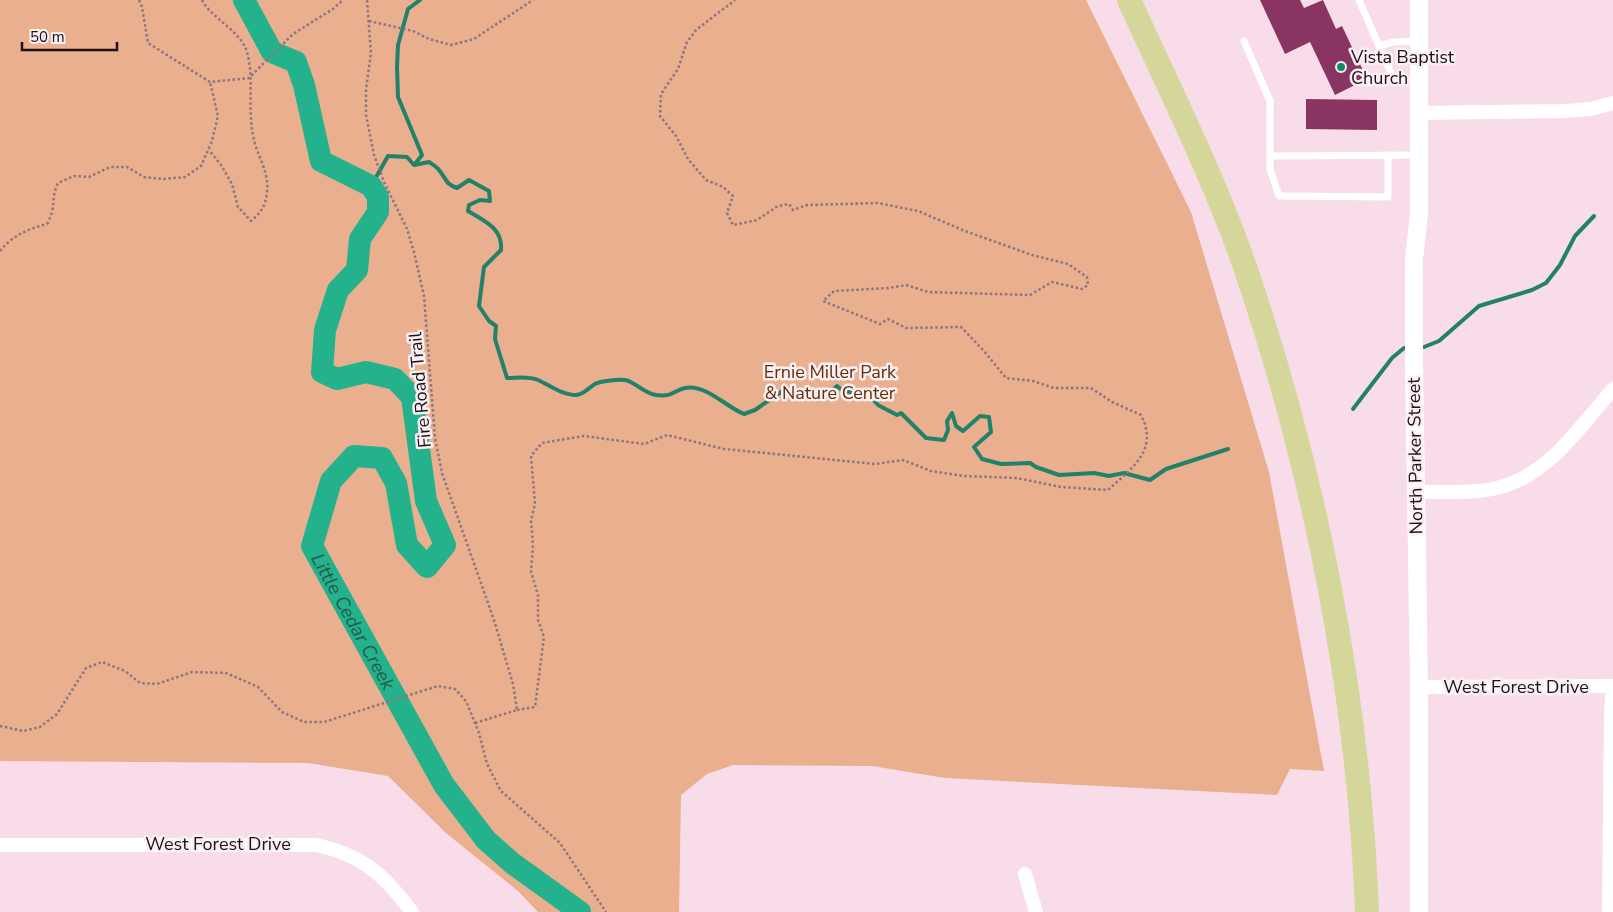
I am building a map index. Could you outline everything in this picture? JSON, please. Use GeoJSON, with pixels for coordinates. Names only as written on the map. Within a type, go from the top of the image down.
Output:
{"type":"FeatureCollection","features":[{"type":"Feature","properties":{"kind":"highway"},"geometry":{"type":"LineString","coordinates":[[1129,0],[1181,111],[1244,265],[1291,421],[1317,532],[1344,671],[1359,790],[1367,912]]}},
{"type":"Feature","properties":{"kind":"street","name":"North Parker Street"},"geometry":{"type":"LineString","coordinates":[[1419,0],[1419,213],[1414,260],[1415,492],[1419,687],[1419,912]]}},
{"type":"Feature","properties":{"kind":"street"},"geometry":{"type":"LineString","coordinates":[[1419,113],[1566,111],[1591,109],[1613,103]]}},
{"type":"Feature","properties":{"kind":"street"},"geometry":{"type":"LineString","coordinates":[[1415,492],[1492,490],[1526,478],[1550,459],[1613,389]]}},
{"type":"Feature","properties":{"kind":"street"},"geometry":{"type":"LineString","coordinates":[[1609,912],[1611,889],[1611,711],[1613,686]]}},
{"type":"Feature","properties":{"kind":"street","name":"West Forest Drive"},"geometry":{"type":"LineString","coordinates":[[1419,687],[1613,686]]}},
{"type":"Feature","properties":{"kind":"street","name":"West Forest Drive"},"geometry":{"type":"LineString","coordinates":[[0,844],[316,845],[354,856],[373,869],[393,887],[412,912]]}},
{"type":"Feature","properties":{"kind":"street"},"geometry":{"type":"LineString","coordinates":[[1025,874],[1036,912]]}},
{"type":"Feature","properties":{"kind":"lane"},"geometry":{"type":"LineString","coordinates":[[1359,0],[1394,80]]}},
{"type":"Feature","properties":{"kind":"lane"},"geometry":{"type":"LineString","coordinates":[[1244,41],[1270,101],[1270,169],[1279,196],[1388,197],[1388,155]]}},
{"type":"Feature","properties":{"kind":"lane"},"geometry":{"type":"LineString","coordinates":[[1379,46],[1394,42],[1419,41]]}},
{"type":"Feature","properties":{"kind":"lane"},"geometry":{"type":"LineString","coordinates":[[1270,156],[1418,155]]}},
{"type":"Feature","properties":{"kind":"path"},"geometry":{"type":"LineString","coordinates":[[139,0],[148,43],[210,82],[249,78],[293,34],[333,9],[343,0]]}},
{"type":"Feature","properties":{"kind":"path"},"geometry":{"type":"LineString","coordinates":[[202,0],[226,24],[247,50],[249,111],[253,135],[266,175],[267,193],[262,213],[251,220],[238,207],[232,184],[221,165],[208,150]]}},
{"type":"Feature","properties":{"kind":"path","name":"Fire Road Trail"},"geometry":{"type":"LineString","coordinates":[[367,0],[371,54],[366,89],[366,114],[376,162],[408,229],[424,296],[435,438],[442,473],[494,620],[513,684],[517,710]]}},
{"type":"Feature","properties":{"kind":"path"},"geometry":{"type":"LineString","coordinates":[[369,21],[413,31],[429,39],[451,45],[474,39],[533,0]]}},
{"type":"Feature","properties":{"kind":"path"},"geometry":{"type":"LineString","coordinates":[[474,723],[517,710],[535,707],[544,637],[538,620],[538,595],[531,572],[533,545],[531,520],[535,504],[531,456],[542,443],[584,436],[644,444],[667,435],[724,449],[875,464],[903,460],[931,470],[964,476],[1017,478],[1061,487],[1108,490],[1139,462],[1147,444],[1147,426],[1141,415],[1112,402],[1090,388],[1054,388],[1033,381],[1006,378],[961,327],[906,328],[888,319],[880,324],[823,301],[834,291],[889,288],[906,285],[928,292],[1030,295],[1052,282],[1082,289],[1088,285],[1087,277],[1068,264],[973,234],[918,211],[878,203],[807,206],[794,210],[789,204],[778,206],[757,220],[733,225],[727,213],[733,196],[723,186],[706,180],[688,159],[676,136],[660,116],[661,94],[678,69],[688,42],[696,30],[735,0]]}},
{"type":"Feature","properties":{"kind":"path"},"geometry":{"type":"LineString","coordinates":[[0,251],[6,243],[27,229],[47,224],[55,210],[53,194],[58,183],[74,176],[89,177],[110,168],[127,167],[144,177],[164,179],[185,177],[201,166],[218,116],[210,82]]}},
{"type":"Feature","properties":{"kind":"path"},"geometry":{"type":"LineString","coordinates":[[0,726],[23,731],[40,727],[57,714],[86,668],[102,662],[125,671],[140,683],[157,684],[192,672],[226,673],[258,687],[282,712],[304,722],[324,722],[438,686],[455,689],[466,701],[486,764],[501,791],[560,843],[606,912]]}},
{"type":"Feature","properties":{"kind":"green space","name":"Ernie Miller Park & Nature Center"},"geometry":{"type":"Polygon","coordinates":[[[0,0],[1086,0],[1191,212],[1269,472],[1324,771],[1290,769],[1277,795],[945,778],[872,766],[733,765],[707,774],[681,795],[679,912],[538,912],[518,891],[446,833],[388,776],[308,763],[0,761],[0,0]]]}},
{"type":"Feature","properties":{"kind":"building","name":"Vista Baptist Church"},"geometry":{"type":"Polygon","coordinates":[[[1260,0],[1300,0],[1304,8],[1323,0],[1336,29],[1342,26],[1367,79],[1335,95],[1310,42],[1285,54],[1260,0]]]}},
{"type":"Feature","properties":{"kind":"building"},"geometry":{"type":"Polygon","coordinates":[[[1306,99],[1377,100],[1377,130],[1306,129],[1306,99]]]}},
{"type":"Feature","properties":{"kind":"waterway","name":"Little Cedar Creek"},"geometry":{"type":"LineString","coordinates":[[244,0],[272,52],[296,62],[304,85],[321,161],[371,186],[378,197],[378,212],[360,239],[357,270],[338,290],[325,330],[322,372],[337,379],[366,372],[395,379],[412,397],[426,501],[445,545],[427,567],[407,545],[396,483],[382,458],[354,456],[331,481],[312,546],[444,785],[486,840],[512,863],[580,912]]}},
{"type":"Feature","properties":{"kind":"waterway"},"geometry":{"type":"LineString","coordinates":[[415,164],[422,155],[398,97],[397,67],[398,45],[408,9],[420,0]]}},
{"type":"Feature","properties":{"kind":"waterway"},"geometry":{"type":"LineString","coordinates":[[371,186],[388,156],[407,157],[414,165],[429,162],[438,169],[453,187],[457,188],[469,180],[489,191],[490,201],[480,200],[469,205],[468,211],[491,226],[496,231],[501,242],[501,250],[484,267],[479,306],[489,321],[496,326],[495,339],[507,378],[538,380],[571,395],[579,395],[595,384],[614,380],[628,381],[656,395],[666,395],[685,388],[701,389],[744,414],[755,410],[781,392],[796,392],[820,400],[837,386],[843,391],[869,395],[878,405],[897,415],[901,413],[926,438],[944,440],[948,430],[947,421],[952,413],[956,426],[963,431],[980,416],[989,417],[991,432],[974,447],[982,459],[1001,464],[1030,463],[1059,475],[1094,473],[1109,476],[1124,473],[1150,480],[1166,469],[1228,449]]}},
{"type":"Feature","properties":{"kind":"waterway"},"geometry":{"type":"LineString","coordinates":[[1424,347],[1439,341],[1479,306],[1532,290],[1546,283],[1560,265],[1575,236],[1594,216]]}},
{"type":"Feature","properties":{"kind":"waterway"},"geometry":{"type":"LineString","coordinates":[[1353,409],[1392,358],[1404,348]]}},
{"type":"Feature","properties":{"kind":"place","name":"Vista Baptist Church"},"geometry":{"type":"Point","coordinates":[1341,67]}}]}
